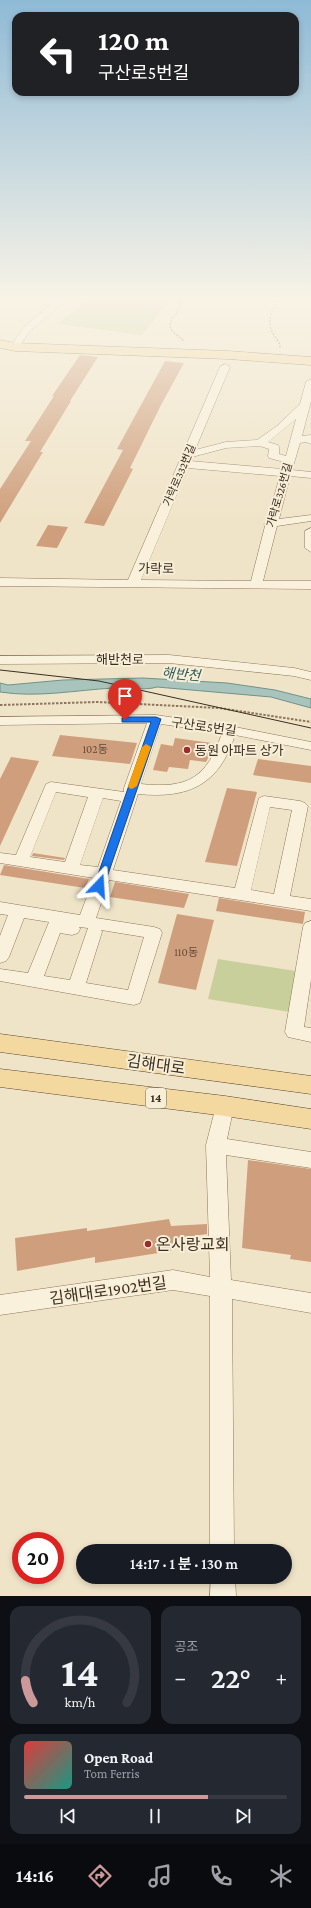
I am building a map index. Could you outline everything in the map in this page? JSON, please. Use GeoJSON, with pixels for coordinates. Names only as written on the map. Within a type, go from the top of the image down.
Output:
{"type":"FeatureCollection","features":[{"type":"Feature","properties":{"kind":"main road","name":"김해대로"},"geometry":{"type":"LineString","coordinates":[[0,1043],[311,1085]]}},
{"type":"Feature","properties":{"kind":"main road","name":"14"},"geometry":{"type":"LineString","coordinates":[[0,1078],[225,1106],[311,1119]]}},
{"type":"Feature","properties":{"kind":"street","name":"가락로332번길"},"geometry":{"type":"LineString","coordinates":[[133,583],[223,372]]}},
{"type":"Feature","properties":{"kind":"street","name":"가락로326번길"},"geometry":{"type":"LineString","coordinates":[[256,584],[270,524],[310,389]]}},
{"type":"Feature","properties":{"kind":"street"},"geometry":{"type":"LineString","coordinates":[[260,443],[281,428],[304,406]]}},
{"type":"Feature","properties":{"kind":"street"},"geometry":{"type":"LineString","coordinates":[[296,440],[309,438],[311,441]]}},
{"type":"Feature","properties":{"kind":"street"},"geometry":{"type":"LineString","coordinates":[[186,460],[226,445],[260,443],[274,447],[273,456],[289,460]]}},
{"type":"Feature","properties":{"kind":"street"},"geometry":{"type":"LineString","coordinates":[[186,460],[311,475]]}},
{"type":"Feature","properties":{"kind":"street"},"geometry":{"type":"LineString","coordinates":[[270,524],[311,518]]}},
{"type":"Feature","properties":{"kind":"street"},"geometry":{"type":"LineString","coordinates":[[311,531],[311,548]]}},
{"type":"Feature","properties":{"kind":"street","name":"가락로"},"geometry":{"type":"LineString","coordinates":[[0,582],[311,585]]}},
{"type":"Feature","properties":{"kind":"street","name":"해반천로"},"geometry":{"type":"LineString","coordinates":[[0,660],[169,659],[294,672],[311,676]]}},
{"type":"Feature","properties":{"kind":"street"},"geometry":{"type":"LineString","coordinates":[[76,988],[104,874],[130,792],[156,719]]}},
{"type":"Feature","properties":{"kind":"street","name":"구산로5번길"},"geometry":{"type":"LineString","coordinates":[[0,721],[156,719],[230,730],[311,746]]}},
{"type":"Feature","properties":{"kind":"street"},"geometry":{"type":"LineString","coordinates":[[21,861],[51,787],[97,793],[173,791],[190,785],[203,777],[216,764],[230,730]]}},
{"type":"Feature","properties":{"kind":"street"},"geometry":{"type":"LineString","coordinates":[[71,869],[97,793]]}},
{"type":"Feature","properties":{"kind":"street"},"geometry":{"type":"LineString","coordinates":[[242,894],[264,801],[300,806],[281,900]]}},
{"type":"Feature","properties":{"kind":"street"},"geometry":{"type":"LineString","coordinates":[[0,858],[311,905]]}},
{"type":"Feature","properties":{"kind":"street"},"geometry":{"type":"LineString","coordinates":[[0,908],[92,926],[154,933],[134,998],[0,975]]}},
{"type":"Feature","properties":{"kind":"street"},"geometry":{"type":"LineString","coordinates":[[0,957],[18,911]]}},
{"type":"Feature","properties":{"kind":"street"},"geometry":{"type":"LineString","coordinates":[[34,980],[54,926],[92,926]]}},
{"type":"Feature","properties":{"kind":"street"},"geometry":{"type":"LineString","coordinates":[[311,928],[308,960],[294,1032],[311,1035]]}},
{"type":"Feature","properties":{"kind":"street"},"geometry":{"type":"LineString","coordinates":[[222,1544],[221,1288],[216,1145],[225,1106]]}},
{"type":"Feature","properties":{"kind":"street"},"geometry":{"type":"LineString","coordinates":[[216,1145],[311,1160]]}},
{"type":"Feature","properties":{"kind":"street","name":"김해대로1902번길"},"geometry":{"type":"LineString","coordinates":[[0,1305],[173,1280],[311,1303]]}},
{"type":"Feature","properties":{"kind":"street"},"geometry":{"type":"LineString","coordinates":[[222,1584],[223,1596]]}},
{"type":"Feature","properties":{"kind":"green space"},"geometry":{"type":"Polygon","coordinates":[[[218,959],[302,972],[296,1013],[208,999],[218,959]]]}},
{"type":"Feature","properties":{"kind":"water","name":"해반천"},"geometry":{"type":"Polygon","coordinates":[[[143,678],[227,683],[275,690],[311,699],[311,708],[271,697],[157,687],[147,689],[114,688],[43,694],[14,694],[0,692],[0,683],[8,685],[63,680],[143,678]]]}},
{"type":"Feature","properties":{"kind":"building"},"geometry":{"type":"Polygon","coordinates":[[[68,372],[88,372],[40,452],[43,452],[0,523],[0,489],[31,441],[25,441],[54,396],[52,396],[68,372]]]}},
{"type":"Feature","properties":{"kind":"building"},"geometry":{"type":"Polygon","coordinates":[[[159,372],[179,372],[130,468],[133,469],[104,526],[84,523],[123,450],[117,449],[159,372]]]}},
{"type":"Feature","properties":{"kind":"building"},"geometry":{"type":"Polygon","coordinates":[[[48,525],[68,527],[57,548],[36,546],[48,525]]]}},
{"type":"Feature","properties":{"kind":"building"},"geometry":{"type":"Polygon","coordinates":[[[60,735],[137,743],[130,764],[52,756],[60,735]]]}},
{"type":"Feature","properties":{"kind":"building","name":"동원 아파트 상가"},"geometry":{"type":"Polygon","coordinates":[[[175,738],[216,744],[206,762],[190,760],[188,769],[169,767],[167,772],[153,770],[161,744],[173,746],[175,738]]]}},
{"type":"Feature","properties":{"kind":"building"},"geometry":{"type":"Polygon","coordinates":[[[11,757],[39,761],[0,846],[0,779],[11,757]]]}},
{"type":"Feature","properties":{"kind":"building"},"geometry":{"type":"Polygon","coordinates":[[[258,759],[311,766],[311,783],[253,775],[258,759]]]}},
{"type":"Feature","properties":{"kind":"building"},"geometry":{"type":"Polygon","coordinates":[[[227,788],[257,792],[237,866],[205,862],[227,788]]]}},
{"type":"Feature","properties":{"kind":"building"},"geometry":{"type":"Polygon","coordinates":[[[33,853],[65,858],[64,860],[32,856],[33,853]]]}},
{"type":"Feature","properties":{"kind":"building"},"geometry":{"type":"Polygon","coordinates":[[[4,865],[89,879],[85,888],[0,875],[4,865]]]}},
{"type":"Feature","properties":{"kind":"building"},"geometry":{"type":"Polygon","coordinates":[[[115,882],[189,894],[184,908],[110,897],[115,882]]]}},
{"type":"Feature","properties":{"kind":"building"},"geometry":{"type":"Polygon","coordinates":[[[219,898],[305,912],[303,924],[216,911],[219,898]]]}},
{"type":"Feature","properties":{"kind":"building"},"geometry":{"type":"Polygon","coordinates":[[[177,914],[214,920],[196,990],[158,983],[177,914]]]}},
{"type":"Feature","properties":{"kind":"building"},"geometry":{"type":"Polygon","coordinates":[[[248,1160],[311,1169],[311,1262],[290,1259],[291,1255],[242,1248],[248,1160]]]}},
{"type":"Feature","properties":{"kind":"building"},"geometry":{"type":"Polygon","coordinates":[[[169,1219],[171,1226],[207,1224],[207,1234],[174,1239],[171,1251],[95,1263],[95,1257],[17,1271],[15,1238],[87,1228],[87,1231],[169,1219]]]}},
{"type":"Feature","properties":{"kind":"tram line"},"geometry":{"type":"LineString","coordinates":[[0,670],[99,681],[311,728]]}},
{"type":"Feature","properties":{"kind":"slow traffic"},"geometry":{"type":"LineString","coordinates":[[132,786],[146,747]]}},
{"type":"Feature","properties":{"kind":"place","name":"동원 아파트 상가"},"geometry":{"type":"Point","coordinates":[187,750]}},
{"type":"Feature","properties":{"kind":"place","name":"온사랑교회"},"geometry":{"type":"Point","coordinates":[148,1244]}},
{"type":"Feature","properties":{"kind":"route"},"geometry":{"type":"LineString","coordinates":[[99,886],[131,788],[156,719],[125,720]]}}]}
